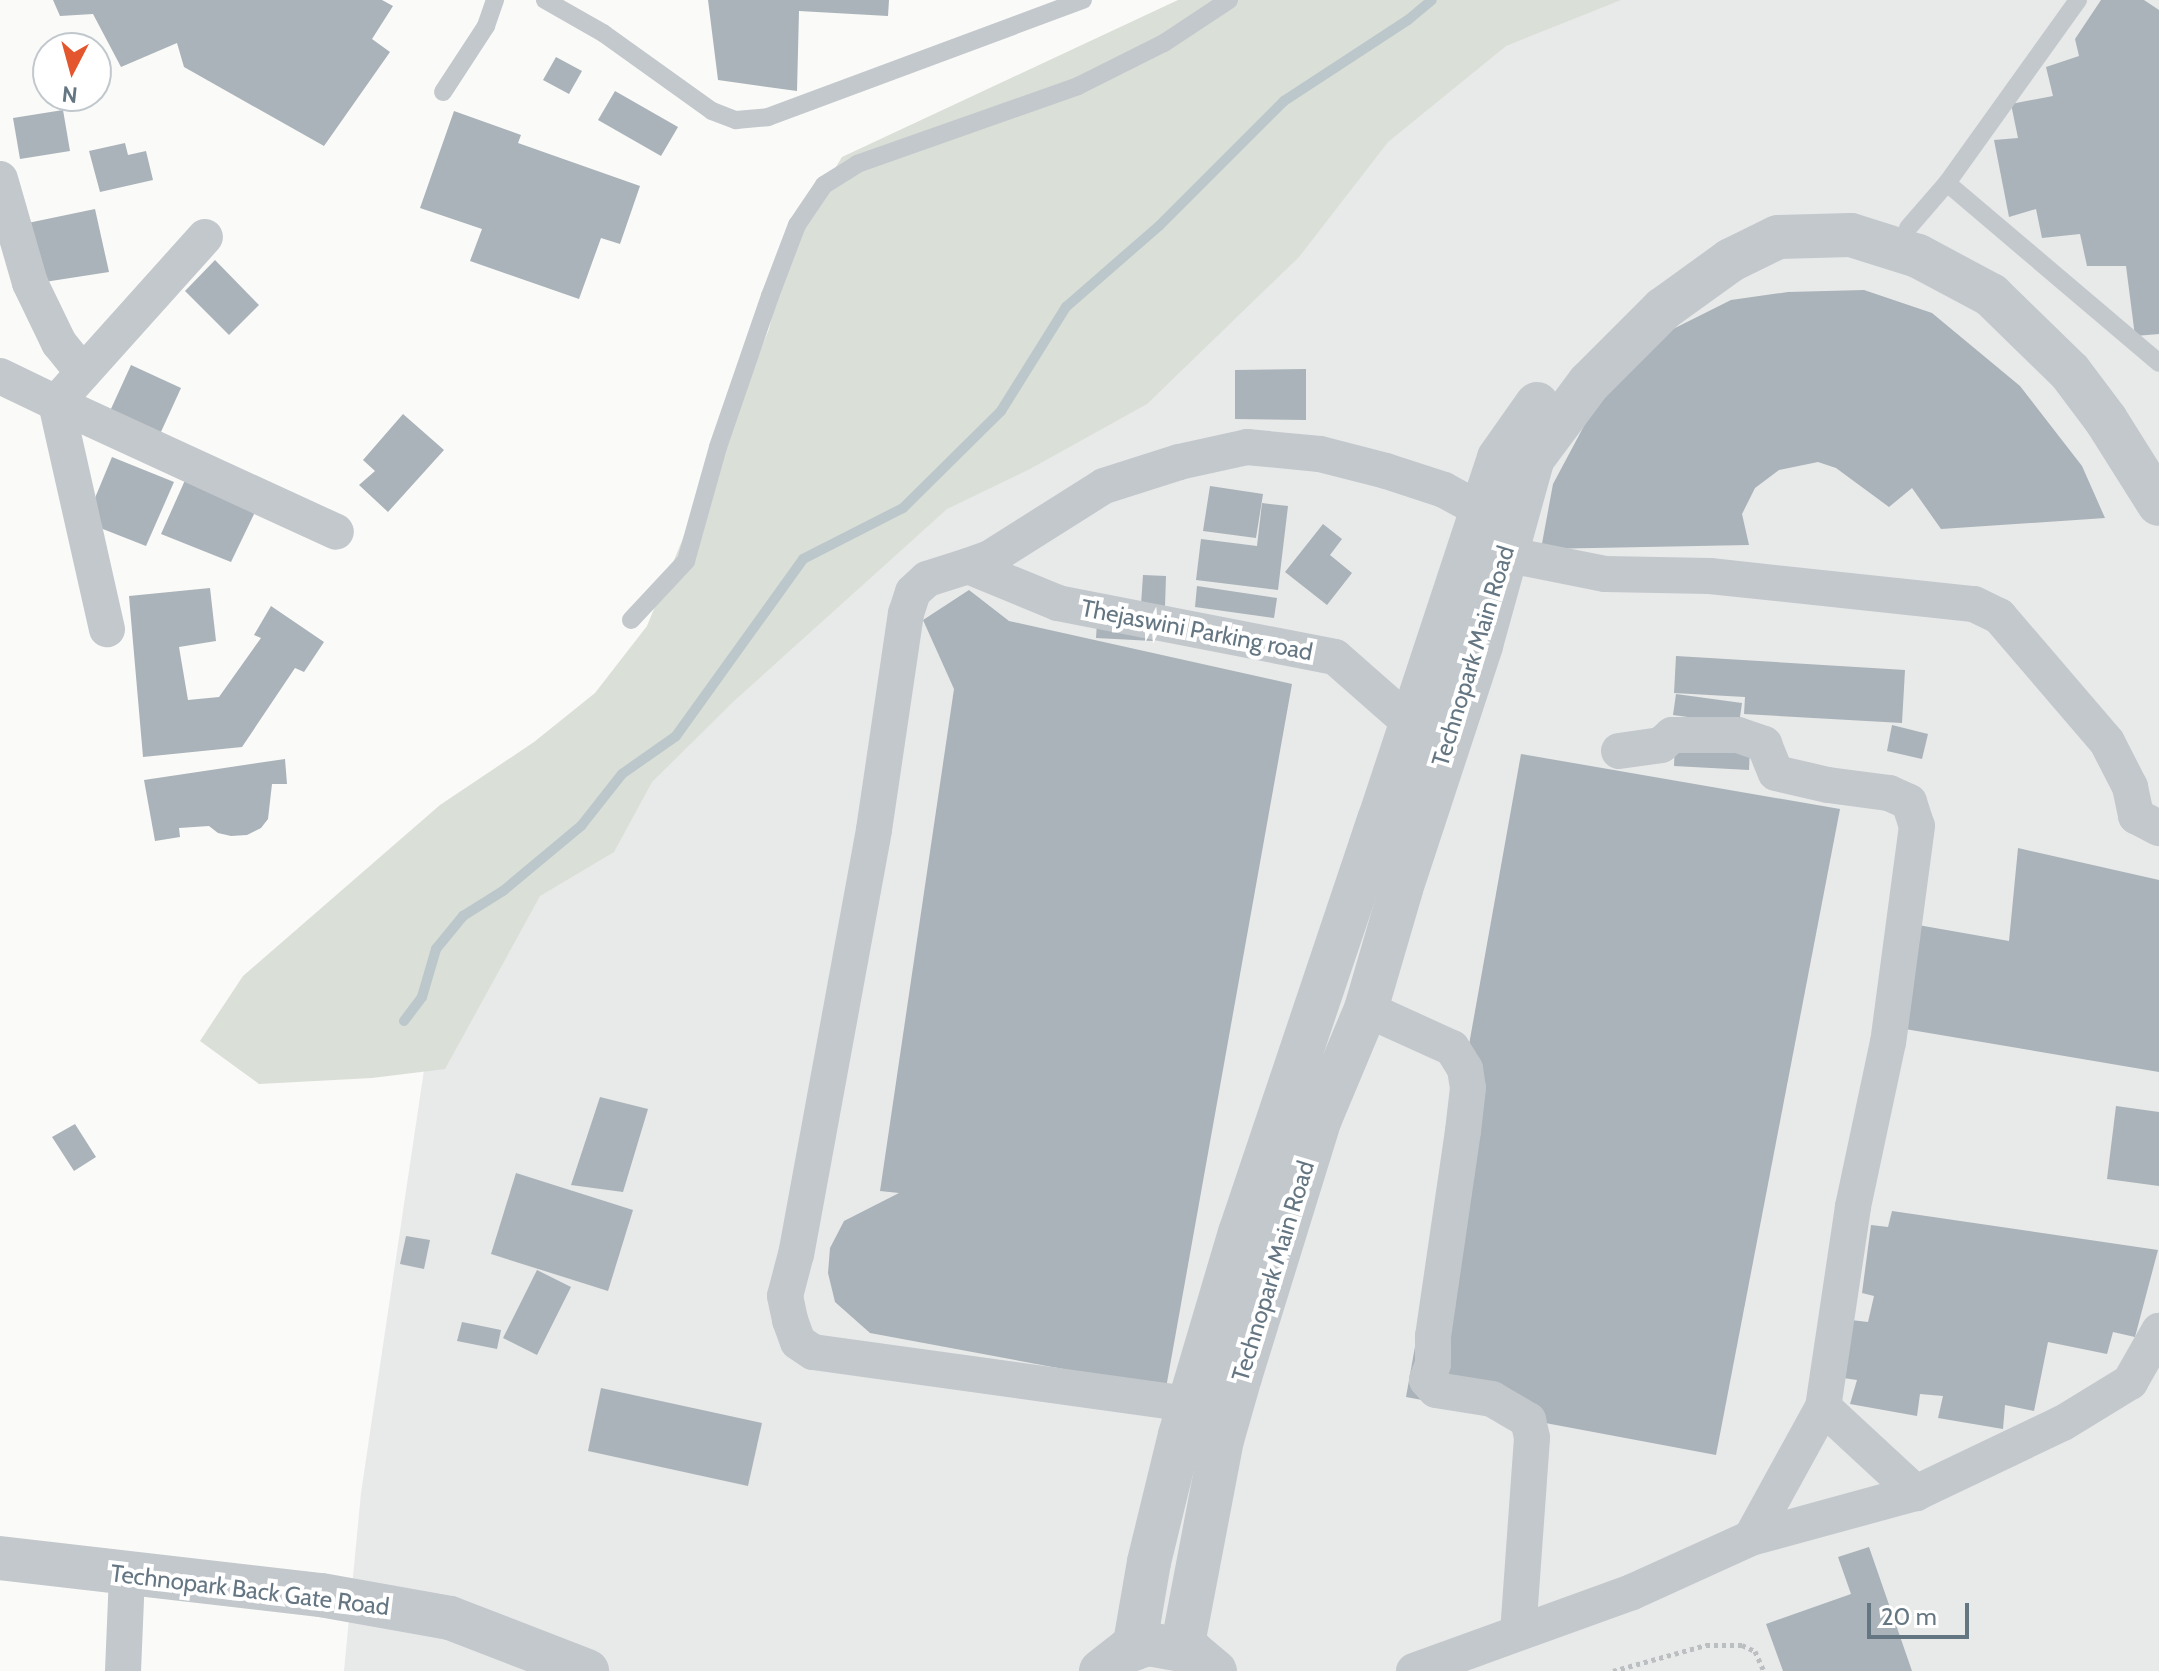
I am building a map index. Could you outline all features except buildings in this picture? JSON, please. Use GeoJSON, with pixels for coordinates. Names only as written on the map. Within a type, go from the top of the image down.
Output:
{"type":"FeatureCollection","features":[{"type":"Feature","properties":{"kind":"street"},"geometry":{"type":"LineString","coordinates":[[0,179],[30,283],[45,317],[83,373]]}},
{"type":"Feature","properties":{"kind":"street","name":"Technopark Main Road"},"geometry":{"type":"LineString","coordinates":[[1370,848],[1409,722],[1499,458],[1556,377],[1650,288],[1732,235],[1798,211],[1862,217],[1908,228],[2037,307],[2091,364],[2159,467]]}},
{"type":"Feature","properties":{"kind":"street","name":"Technopark Main Road"},"geometry":{"type":"LineString","coordinates":[[1118,1660],[1149,1644],[1198,1660],[1222,1440],[1240,1377],[1320,1119],[1366,1009],[1401,889],[1481,645],[1533,458],[1589,383],[1663,309],[1731,260],[1778,237],[1851,235],[1875,240],[1951,271],[1991,295],[2070,372],[2106,420],[2159,504]]}},
{"type":"Feature","properties":{"kind":"street"},"geometry":{"type":"LineString","coordinates":[[56,403],[205,237]]}},
{"type":"Feature","properties":{"kind":"street"},"geometry":{"type":"LineString","coordinates":[[0,376],[336,532]]}},
{"type":"Feature","properties":{"kind":"street"},"geometry":{"type":"LineString","coordinates":[[56,403],[107,629]]}},
{"type":"Feature","properties":{"kind":"street"},"geometry":{"type":"LineString","coordinates":[[1180,1435],[1182,1403],[813,1352],[798,1342],[790,1320],[785,1296],[796,1254],[876,816],[906,613],[913,592],[927,579],[990,558],[1104,486],[1179,462],[1247,447],[1320,454],[1386,471],[1444,490],[1481,510]]}},
{"type":"Feature","properties":{"kind":"street","name":"Technopark Main Road"},"geometry":{"type":"LineString","coordinates":[[1118,1660],[1149,1562],[1180,1435],[1240,1233],[1499,458]]}},
{"type":"Feature","properties":{"kind":"street"},"geometry":{"type":"LineString","coordinates":[[1504,554],[1605,574],[1710,576],[1974,604],[1999,616],[2107,742],[2130,787],[2136,816],[2159,828]]}},
{"type":"Feature","properties":{"kind":"street","name":"Thejaswini Parking road"},"geometry":{"type":"LineString","coordinates":[[968,566],[1058,603],[1335,657],[1409,722]]}},
{"type":"Feature","properties":{"kind":"street"},"geometry":{"type":"LineString","coordinates":[[1619,751],[1661,745],[1672,735],[1738,735],[1764,744],[1776,773],[1828,785],[1889,793],[1909,802],[1917,826],[1888,1042],[1853,1207],[1823,1407],[1751,1538]]}},
{"type":"Feature","properties":{"kind":"street"},"geometry":{"type":"LineString","coordinates":[[1366,1009],[1452,1048],[1465,1069],[1468,1088],[1463,1131],[1433,1336],[1433,1364],[1427,1380],[1436,1390],[1492,1399],[1528,1420],[1532,1438],[1518,1632]]}},
{"type":"Feature","properties":{"kind":"street"},"geometry":{"type":"LineString","coordinates":[[1414,1671],[1632,1592],[1751,1538],[1916,1493],[2063,1423],[2130,1382],[2159,1331]]}},
{"type":"Feature","properties":{"kind":"street"},"geometry":{"type":"LineString","coordinates":[[1823,1407],[1916,1493]]}},
{"type":"Feature","properties":{"kind":"street","name":"Technopark Back Gate Road"},"geometry":{"type":"LineString","coordinates":[[0,1558],[321,1595],[450,1618],[587,1671]]}},
{"type":"Feature","properties":{"kind":"street"},"geometry":{"type":"LineString","coordinates":[[123,1671],[127,1575]]}},
{"type":"Feature","properties":{"kind":"lane"},"geometry":{"type":"LineString","coordinates":[[545,0],[603,33],[712,111],[736,120],[768,117],[1083,0]]}},
{"type":"Feature","properties":{"kind":"lane"},"geometry":{"type":"LineString","coordinates":[[631,620],[686,561],[718,447],[770,296],[797,225],[824,185],[857,164],[1078,86],[1164,43],[1229,0]]}},
{"type":"Feature","properties":{"kind":"lane"},"geometry":{"type":"LineString","coordinates":[[1908,228],[1947,183],[2078,0]]}},
{"type":"Feature","properties":{"kind":"lane"},"geometry":{"type":"LineString","coordinates":[[443,92],[486,26],[497,3]]}},
{"type":"Feature","properties":{"kind":"lane"},"geometry":{"type":"LineString","coordinates":[[1947,183],[2159,363]]}},
{"type":"Feature","properties":{"kind":"path"},"geometry":{"type":"LineString","coordinates":[[1613,1671],[1706,1645],[1742,1645],[1755,1651],[1764,1671]]}},
{"type":"Feature","properties":{"kind":"shaded area"},"geometry":{"type":"Polygon","coordinates":[[[1178,0],[1621,0],[1506,46],[1388,142],[1299,257],[1147,404],[1028,470],[947,509],[734,701],[652,782],[614,852],[540,896],[445,1069],[372,1078],[259,1084],[200,1041],[243,976],[440,805],[534,742],[595,693],[647,626],[769,329],[791,240],[842,157],[1178,0]]]}},
{"type":"Feature","properties":{"kind":"shaded area"},"geometry":{"type":"Polygon","coordinates":[[[1517,0],[2159,0],[2159,1671],[344,1671],[361,1493],[451,889],[1517,0]]]}},
{"type":"Feature","properties":{"kind":"waterway"},"geometry":{"type":"LineString","coordinates":[[404,1021],[422,997],[436,949],[463,916],[503,891],[581,826],[622,774],[676,736],[803,559],[903,508],[1001,411],[1066,307],[1159,226],[1284,101],[1408,20],[1432,0]]}}]}
